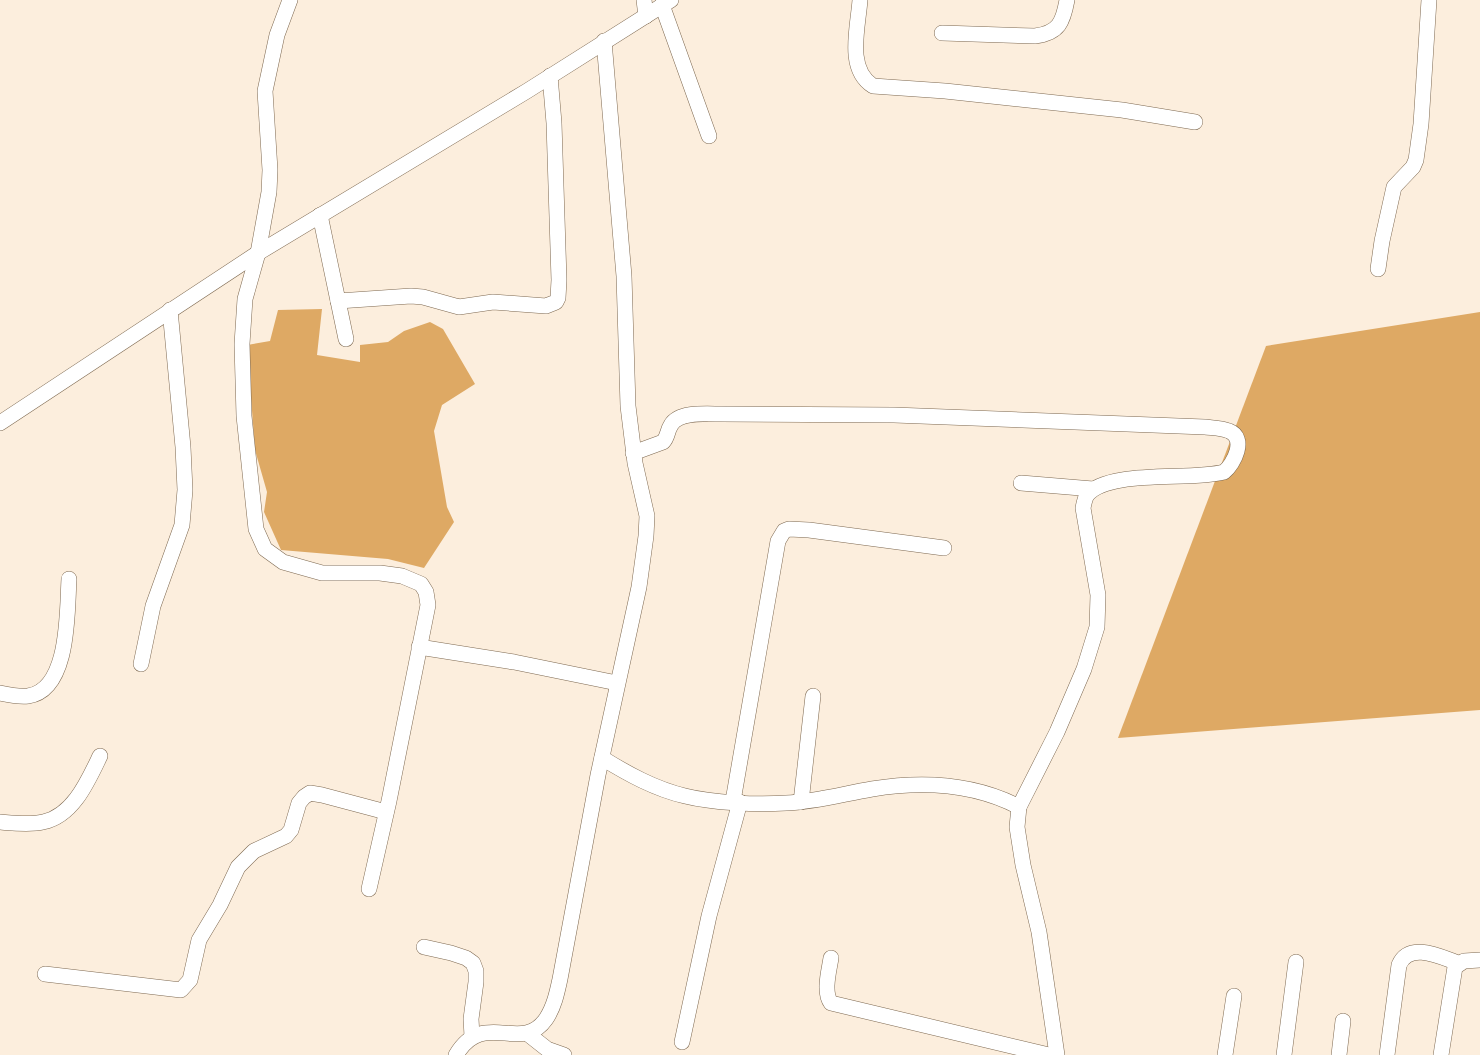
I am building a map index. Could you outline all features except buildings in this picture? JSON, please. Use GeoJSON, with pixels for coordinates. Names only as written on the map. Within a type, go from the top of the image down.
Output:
{"type":"FeatureCollection","features":[{"type":"Feature","properties":{"kind":"street"},"geometry":{"type":"LineString","coordinates":[[290,0],[277,35],[265,91],[270,170],[269,192],[258,253],[245,299],[241,380],[256,529],[265,549],[283,562],[322,573],[380,573],[402,576],[421,584],[426,592],[428,605],[369,889]]}},
{"type":"Feature","properties":{"kind":"street"},"geometry":{"type":"LineString","coordinates":[[860,0],[856,54],[858,69],[863,80],[873,86],[1122,110],[1195,122]]}},
{"type":"Feature","properties":{"kind":"street"},"geometry":{"type":"LineString","coordinates":[[942,33],[1035,36],[1046,34],[1057,29],[1063,19],[1067,0]]}},
{"type":"Feature","properties":{"kind":"street"},"geometry":{"type":"LineString","coordinates":[[1378,269],[1394,187],[1413,167],[1416,160],[1429,0]]}},
{"type":"Feature","properties":{"kind":"street"},"geometry":{"type":"LineString","coordinates":[[0,423],[258,253],[550,76],[604,41],[645,8],[666,3],[709,136]]}},
{"type":"Feature","properties":{"kind":"street"},"geometry":{"type":"LineString","coordinates":[[456,1055],[472,1036],[494,1033],[519,1036],[536,1030],[545,1021],[553,1006],[617,683],[639,587],[647,516],[633,453],[627,406],[624,276],[604,41]]}},
{"type":"Feature","properties":{"kind":"street"},"geometry":{"type":"LineString","coordinates":[[338,301],[411,296],[459,307],[493,302],[546,306],[556,302],[559,280],[554,123],[550,76]]}},
{"type":"Feature","properties":{"kind":"street"},"geometry":{"type":"LineString","coordinates":[[320,215],[346,339]]}},
{"type":"Feature","properties":{"kind":"street"},"geometry":{"type":"LineString","coordinates":[[141,664],[153,606],[182,525],[185,490],[170,310]]}},
{"type":"Feature","properties":{"kind":"street"},"geometry":{"type":"LineString","coordinates":[[633,453],[663,442],[676,419],[693,415],[721,414],[894,415],[1205,427],[1235,434],[1238,441],[1234,461],[1224,472],[1108,482],[1094,489],[1086,497],[1083,508],[1097,586],[1097,627],[1084,669],[1043,762],[1021,803],[1017,827],[1019,846],[1039,932],[1057,1055]]}},
{"type":"Feature","properties":{"kind":"street"},"geometry":{"type":"LineString","coordinates":[[1021,483],[1094,489]]}},
{"type":"Feature","properties":{"kind":"street"},"geometry":{"type":"LineString","coordinates":[[682,1042],[708,916],[736,802],[778,541],[784,531],[789,529],[944,548]]}},
{"type":"Feature","properties":{"kind":"street"},"geometry":{"type":"LineString","coordinates":[[0,693],[29,696],[43,690],[52,679],[61,660],[65,639],[69,579]]}},
{"type":"Feature","properties":{"kind":"street"},"geometry":{"type":"LineString","coordinates":[[419,647],[514,662],[617,683]]}},
{"type":"Feature","properties":{"kind":"street"},"geometry":{"type":"LineString","coordinates":[[801,802],[813,696]]}},
{"type":"Feature","properties":{"kind":"street"},"geometry":{"type":"LineString","coordinates":[[0,822],[41,823],[58,818],[79,795],[100,756]]}},
{"type":"Feature","properties":{"kind":"street"},"geometry":{"type":"LineString","coordinates":[[602,758],[632,776],[686,796],[736,802],[784,804],[870,790],[920,784],[942,784],[1021,803]]}},
{"type":"Feature","properties":{"kind":"street"},"geometry":{"type":"LineString","coordinates":[[45,974],[181,990],[190,981],[199,940],[220,905],[238,867],[255,851],[286,836],[291,830],[299,803],[304,796],[322,795],[386,812]]}},
{"type":"Feature","properties":{"kind":"street"},"geometry":{"type":"LineString","coordinates":[[424,947],[451,953],[472,963],[476,971],[476,982],[471,1019],[472,1036]]}},
{"type":"Feature","properties":{"kind":"street"},"geometry":{"type":"LineString","coordinates":[[1387,1055],[1400,965],[1404,956],[1409,953],[1429,954],[1458,963],[1480,960]]}},
{"type":"Feature","properties":{"kind":"street"},"geometry":{"type":"LineString","coordinates":[[831,958],[827,991],[831,1004],[1049,1055]]}},
{"type":"Feature","properties":{"kind":"street"},"geometry":{"type":"LineString","coordinates":[[1284,1055],[1296,962]]}},
{"type":"Feature","properties":{"kind":"street"},"geometry":{"type":"LineString","coordinates":[[1441,1055],[1454,971],[1458,963]]}},
{"type":"Feature","properties":{"kind":"street"},"geometry":{"type":"LineString","coordinates":[[1225,1055],[1234,996]]}},
{"type":"Feature","properties":{"kind":"street"},"geometry":{"type":"LineString","coordinates":[[1339,1055],[1343,1021]]}},
{"type":"Feature","properties":{"kind":"street"},"geometry":{"type":"LineString","coordinates":[[528,1034],[547,1049],[564,1055]]}},
{"type":"Feature","properties":{"kind":"shaded area"},"geometry":{"type":"Polygon","coordinates":[[[322,309],[317,355],[360,362],[360,345],[388,342],[404,331],[430,322],[443,329],[475,384],[442,405],[434,431],[447,507],[454,522],[424,568],[388,559],[281,550],[264,512],[267,492],[255,450],[247,345],[270,341],[278,310],[322,309]]]}},
{"type":"Feature","properties":{"kind":"shaded area"},"geometry":{"type":"Polygon","coordinates":[[[1480,312],[1480,710],[1118,738],[1266,346],[1480,312]]]}}]}
